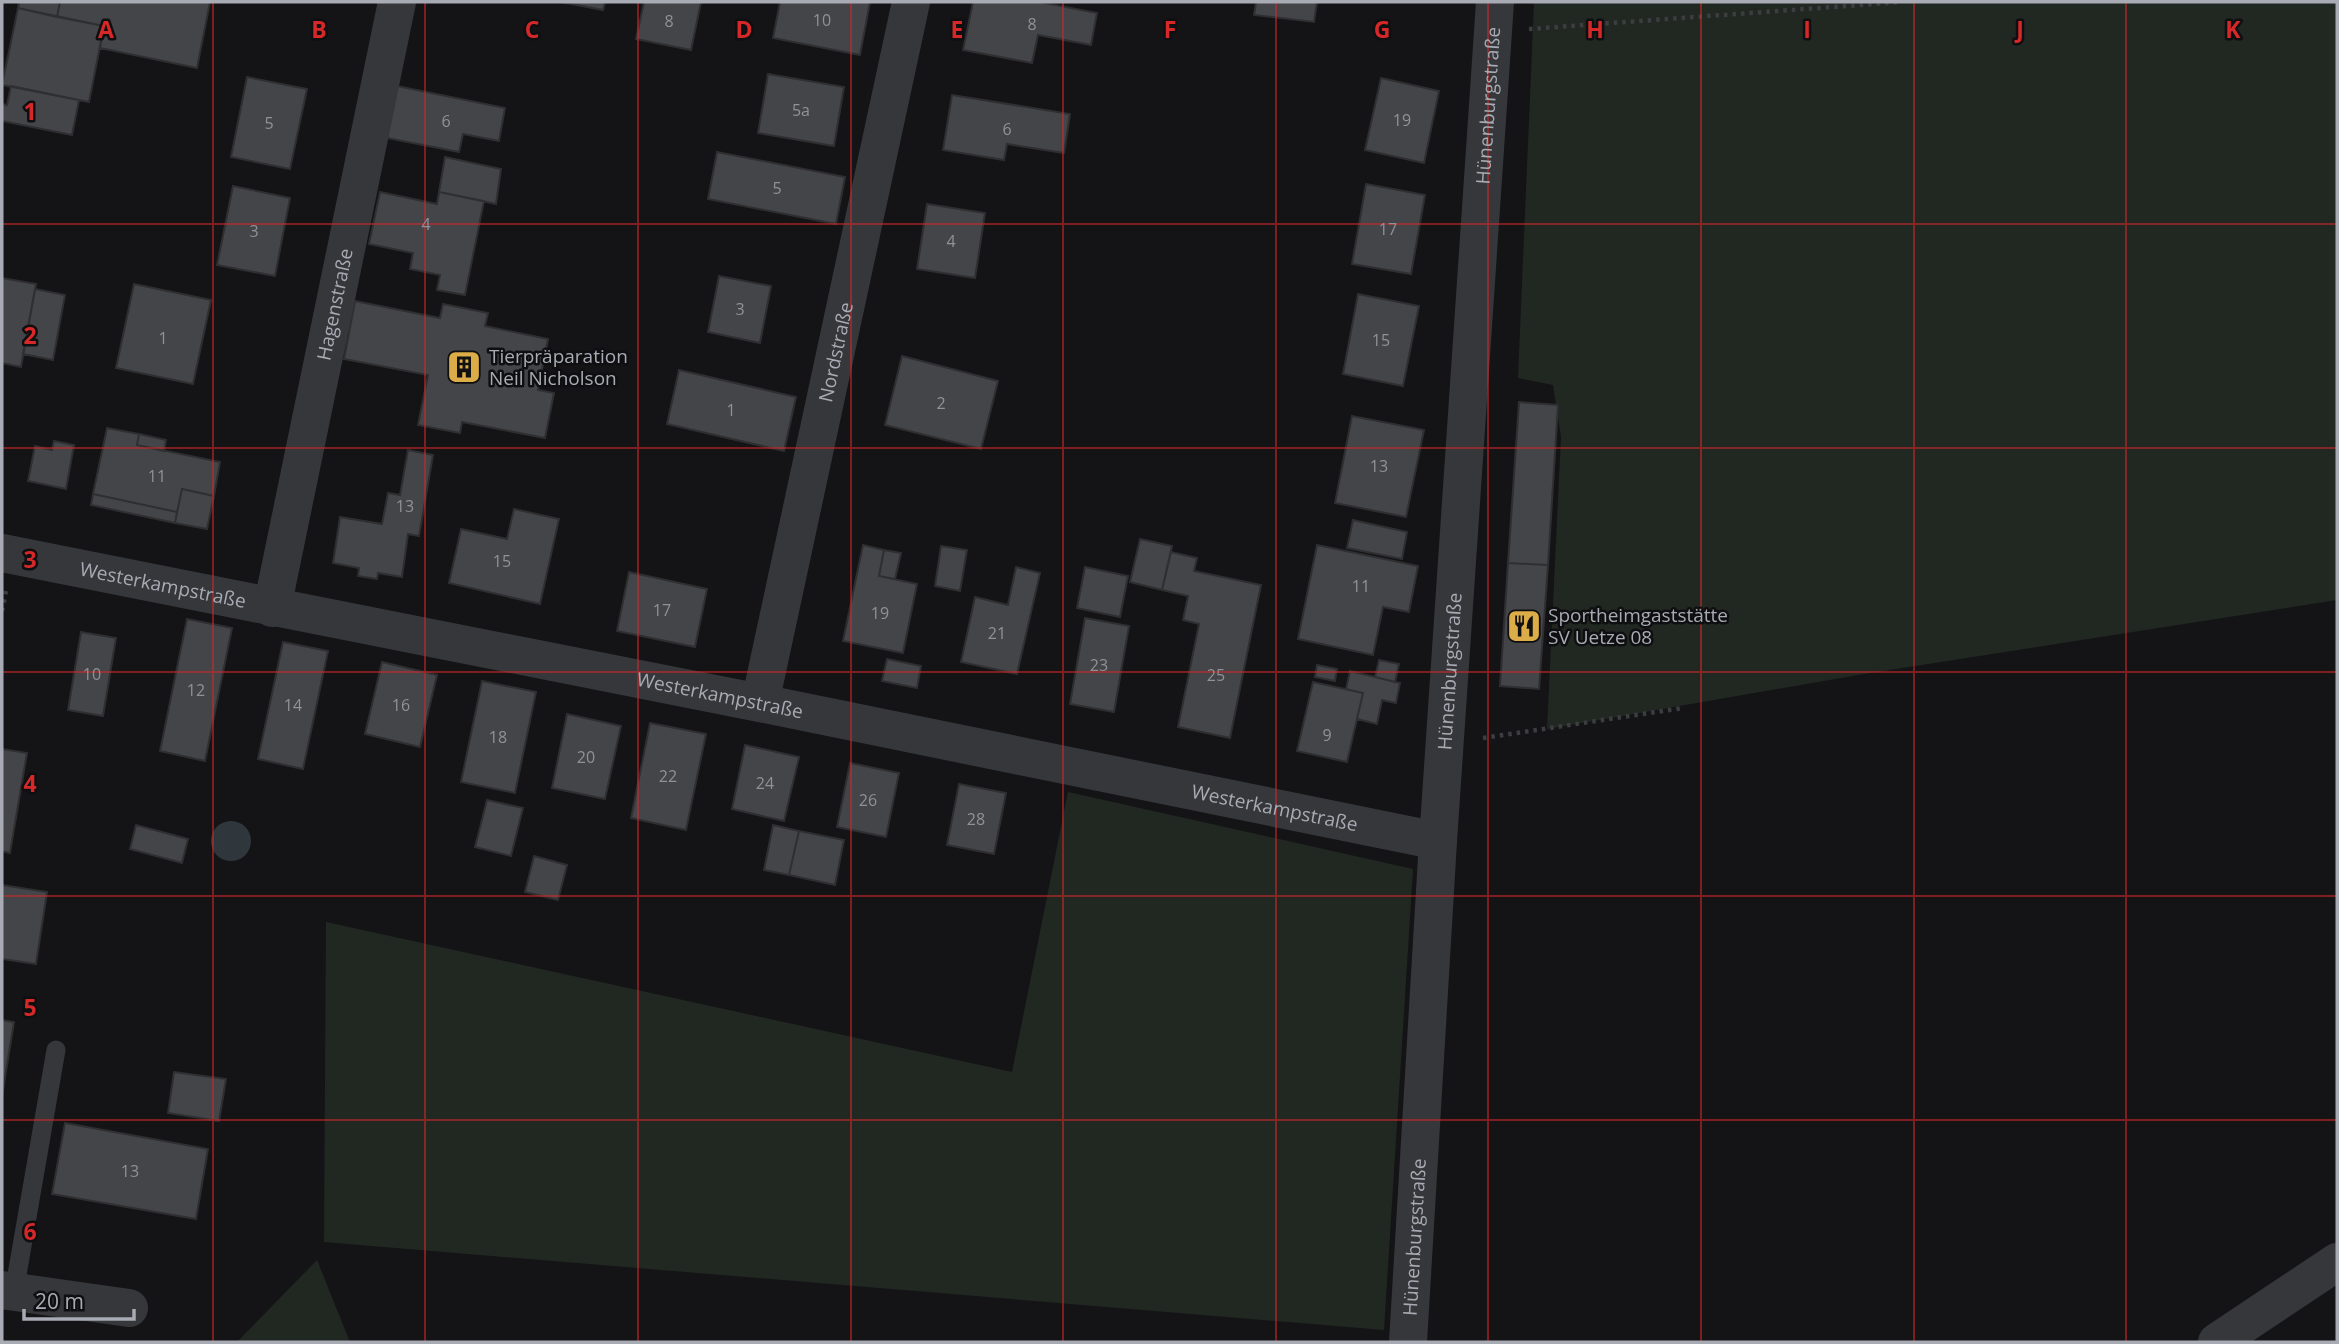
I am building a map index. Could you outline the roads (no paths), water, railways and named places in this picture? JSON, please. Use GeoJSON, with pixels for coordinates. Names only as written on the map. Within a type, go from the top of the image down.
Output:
{"type":"FeatureCollection","features":[{"type":"Feature","properties":{"kind":"street","name":"Hagenstraße"},"geometry":{"type":"LineString","coordinates":[[272,608],[397,2]]}},
{"type":"Feature","properties":{"kind":"street","name":"Nordstraße"},"geometry":{"type":"LineString","coordinates":[[760,703],[911,2]]}},
{"type":"Feature","properties":{"kind":"street","name":"Hünenburgstraße"},"geometry":{"type":"LineString","coordinates":[[1408,1342],[1438,841],[1494,17]]}},
{"type":"Feature","properties":{"kind":"street","name":"Westerkampstraße"},"geometry":{"type":"LineString","coordinates":[[2,554],[760,703],[1438,841]]}},
{"type":"Feature","properties":{"kind":"street"},"geometry":{"type":"LineString","coordinates":[[2217,1342],[2337,1262]]}},
{"type":"Feature","properties":{"kind":"street"},"geometry":{"type":"LineString","coordinates":[[8,1291],[129,1308]]}},
{"type":"Feature","properties":{"kind":"lane"},"geometry":{"type":"LineString","coordinates":[[8,1291],[56,1050]]}},
{"type":"Feature","properties":{"kind":"place","name":"Tierpräparation Neil Nicholson"},"geometry":{"type":"Point","coordinates":[464,367]}},
{"type":"Feature","properties":{"kind":"place","name":"Sportheimgaststätte SV Uetze 08"},"geometry":{"type":"Point","coordinates":[1524,626]}}]}
